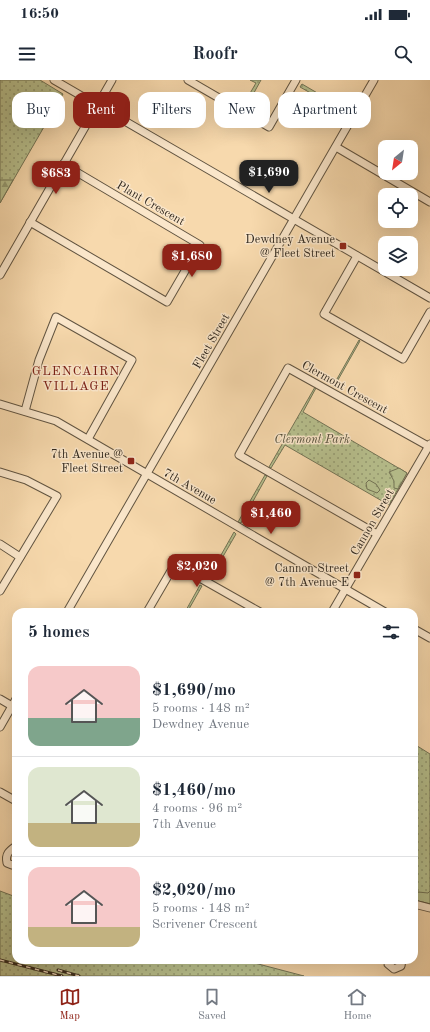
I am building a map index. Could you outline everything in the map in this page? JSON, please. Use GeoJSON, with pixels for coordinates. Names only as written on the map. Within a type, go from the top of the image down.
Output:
{"type":"FeatureCollection","features":[{"type":"Feature","properties":{"kind":"street"},"geometry":{"type":"LineString","coordinates":[[54,80],[75,92]]}},
{"type":"Feature","properties":{"kind":"street"},"geometry":{"type":"LineString","coordinates":[[105,92],[112,80]]}},
{"type":"Feature","properties":{"kind":"street"},"geometry":{"type":"LineString","coordinates":[[188,80],[269,127],[296,80]]}},
{"type":"Feature","properties":{"kind":"street","name":"Fleet Street"},"geometry":{"type":"LineString","coordinates":[[69,608],[374,80]]}},
{"type":"Feature","properties":{"kind":"street"},"geometry":{"type":"LineString","coordinates":[[130,124],[430,298]]}},
{"type":"Feature","properties":{"kind":"street"},"geometry":{"type":"LineString","coordinates":[[0,275],[84,128]]}},
{"type":"Feature","properties":{"kind":"street"},"geometry":{"type":"LineString","coordinates":[[336,147],[430,202]]}},
{"type":"Feature","properties":{"kind":"street","name":"Plant Crescent"},"geometry":{"type":"LineString","coordinates":[[30,222],[167,302],[200,245],[63,164]]}},
{"type":"Feature","properties":{"kind":"street"},"geometry":{"type":"LineString","coordinates":[[357,256],[324,314],[403,359],[430,312]]}},
{"type":"Feature","properties":{"kind":"street"},"geometry":{"type":"LineString","coordinates":[[25,411],[39,360],[56,317],[132,360],[88,439]]}},
{"type":"Feature","properties":{"kind":"street","name":"Clermont Crescent"},"geometry":{"type":"LineString","coordinates":[[377,534],[239,455],[288,368],[429,445]]}},
{"type":"Feature","properties":{"kind":"street","name":"7th Avenue"},"geometry":{"type":"LineString","coordinates":[[0,404],[56,421],[378,608]]}},
{"type":"Feature","properties":{"kind":"street","name":"Cannon Street"},"geometry":{"type":"LineString","coordinates":[[334,608],[429,445]]}},
{"type":"Feature","properties":{"kind":"street"},"geometry":{"type":"LineString","coordinates":[[0,472],[26,480],[57,496],[0,591]]}},
{"type":"Feature","properties":{"kind":"street"},"geometry":{"type":"LineString","coordinates":[[0,546],[20,557]]}},
{"type":"Feature","properties":{"kind":"street"},"geometry":{"type":"LineString","coordinates":[[149,608],[175,564],[253,608]]}},
{"type":"Feature","properties":{"kind":"street"},"geometry":{"type":"LineString","coordinates":[[418,631],[430,638]]}},
{"type":"Feature","properties":{"kind":"street"},"geometry":{"type":"LineString","coordinates":[[0,699],[12,702]]}},
{"type":"Feature","properties":{"kind":"street"},"geometry":{"type":"LineString","coordinates":[[0,727],[12,706]]}},
{"type":"Feature","properties":{"kind":"street"},"geometry":{"type":"LineString","coordinates":[[0,792],[12,799]]}},
{"type":"Feature","properties":{"kind":"street"},"geometry":{"type":"LineString","coordinates":[[12,849],[9,851],[6,858],[7,863],[12,865]]}},
{"type":"Feature","properties":{"kind":"street"},"geometry":{"type":"LineString","coordinates":[[418,905],[430,908]]}},
{"type":"Feature","properties":{"kind":"street"},"geometry":{"type":"LineString","coordinates":[[388,964],[394,969],[401,966],[401,964]]}},
{"type":"Feature","properties":{"kind":"green space"},"geometry":{"type":"Polygon","coordinates":[[[0,80],[40,80],[60,92],[12,92],[12,128],[43,128],[0,203],[0,80]]]}},
{"type":"Feature","properties":{"kind":"green space"},"geometry":{"type":"Polygon","coordinates":[[[250,80],[261,80],[254,92],[251,92],[256,83],[250,80]]]}},
{"type":"Feature","properties":{"kind":"green space"},"geometry":{"type":"Polygon","coordinates":[[[302,84],[316,92],[309,92],[300,87],[302,84]]]}},
{"type":"Feature","properties":{"kind":"green space"},"geometry":{"type":"Polygon","coordinates":[[[0,180],[13,180],[0,203],[0,180]]]}},
{"type":"Feature","properties":{"kind":"green space"},"geometry":{"type":"Polygon","coordinates":[[[359,340],[360,341],[334,387],[333,386],[359,340]]]}},
{"type":"Feature","properties":{"kind":"green space","name":"Clermont Park"},"geometry":{"type":"Polygon","coordinates":[[[315,387],[316,388],[303,412],[407,473],[389,505],[285,445],[271,468],[269,467],[315,387]]]}},
{"type":"Feature","properties":{"kind":"green space"},"geometry":{"type":"Polygon","coordinates":[[[399,468],[407,473],[398,489],[394,488],[394,481],[389,472],[399,468]]]}},
{"type":"Feature","properties":{"kind":"green space"},"geometry":{"type":"Polygon","coordinates":[[[265,475],[267,476],[241,523],[238,522],[265,475]]]}},
{"type":"Feature","properties":{"kind":"green space"},"geometry":{"type":"Polygon","coordinates":[[[369,480],[376,484],[380,490],[377,493],[367,489],[366,483],[369,480]]]}},
{"type":"Feature","properties":{"kind":"green space"},"geometry":{"type":"Polygon","coordinates":[[[234,532],[236,534],[210,579],[208,578],[234,532]]]}},
{"type":"Feature","properties":{"kind":"green space"},"geometry":{"type":"Polygon","coordinates":[[[200,585],[202,586],[190,608],[187,608],[200,585]]]}},
{"type":"Feature","properties":{"kind":"green space"},"geometry":{"type":"Polygon","coordinates":[[[418,746],[430,754],[430,904],[418,901],[418,746]]]}},
{"type":"Feature","properties":{"kind":"green space"},"geometry":{"type":"Polygon","coordinates":[[[0,891],[12,896],[12,964],[258,964],[304,976],[0,976],[0,891]]]}},
{"type":"Feature","properties":{"kind":"green space"},"geometry":{"type":"Polygon","coordinates":[[[430,891],[430,904],[418,901],[418,892],[428,893],[430,891]]]}},
{"type":"Feature","properties":{"kind":"railway"},"geometry":{"type":"LineString","coordinates":[[0,960],[12,963]]}},
{"type":"Feature","properties":{"kind":"railway"},"geometry":{"type":"LineString","coordinates":[[16,964],[62,976]]}},
{"type":"Feature","properties":{"kind":"railway"},"geometry":{"type":"LineString","coordinates":[[58,970],[79,976]]}},
{"type":"Feature","properties":{"kind":"place","name":"Dewdney Avenue @ Fleet Street"},"geometry":{"type":"Point","coordinates":[343,246]}},
{"type":"Feature","properties":{"kind":"place","name":"7th Avenue @ Fleet Street"},"geometry":{"type":"Point","coordinates":[131,461]}},
{"type":"Feature","properties":{"kind":"place","name":"Cannon Street @ 7th Avenue E"},"geometry":{"type":"Point","coordinates":[357,575]}},
{"type":"Feature","properties":{"kind":"district","name":"GLENCAIRN VILLAGE"},"geometry":{"type":"Point","coordinates":[76,378]}}]}
